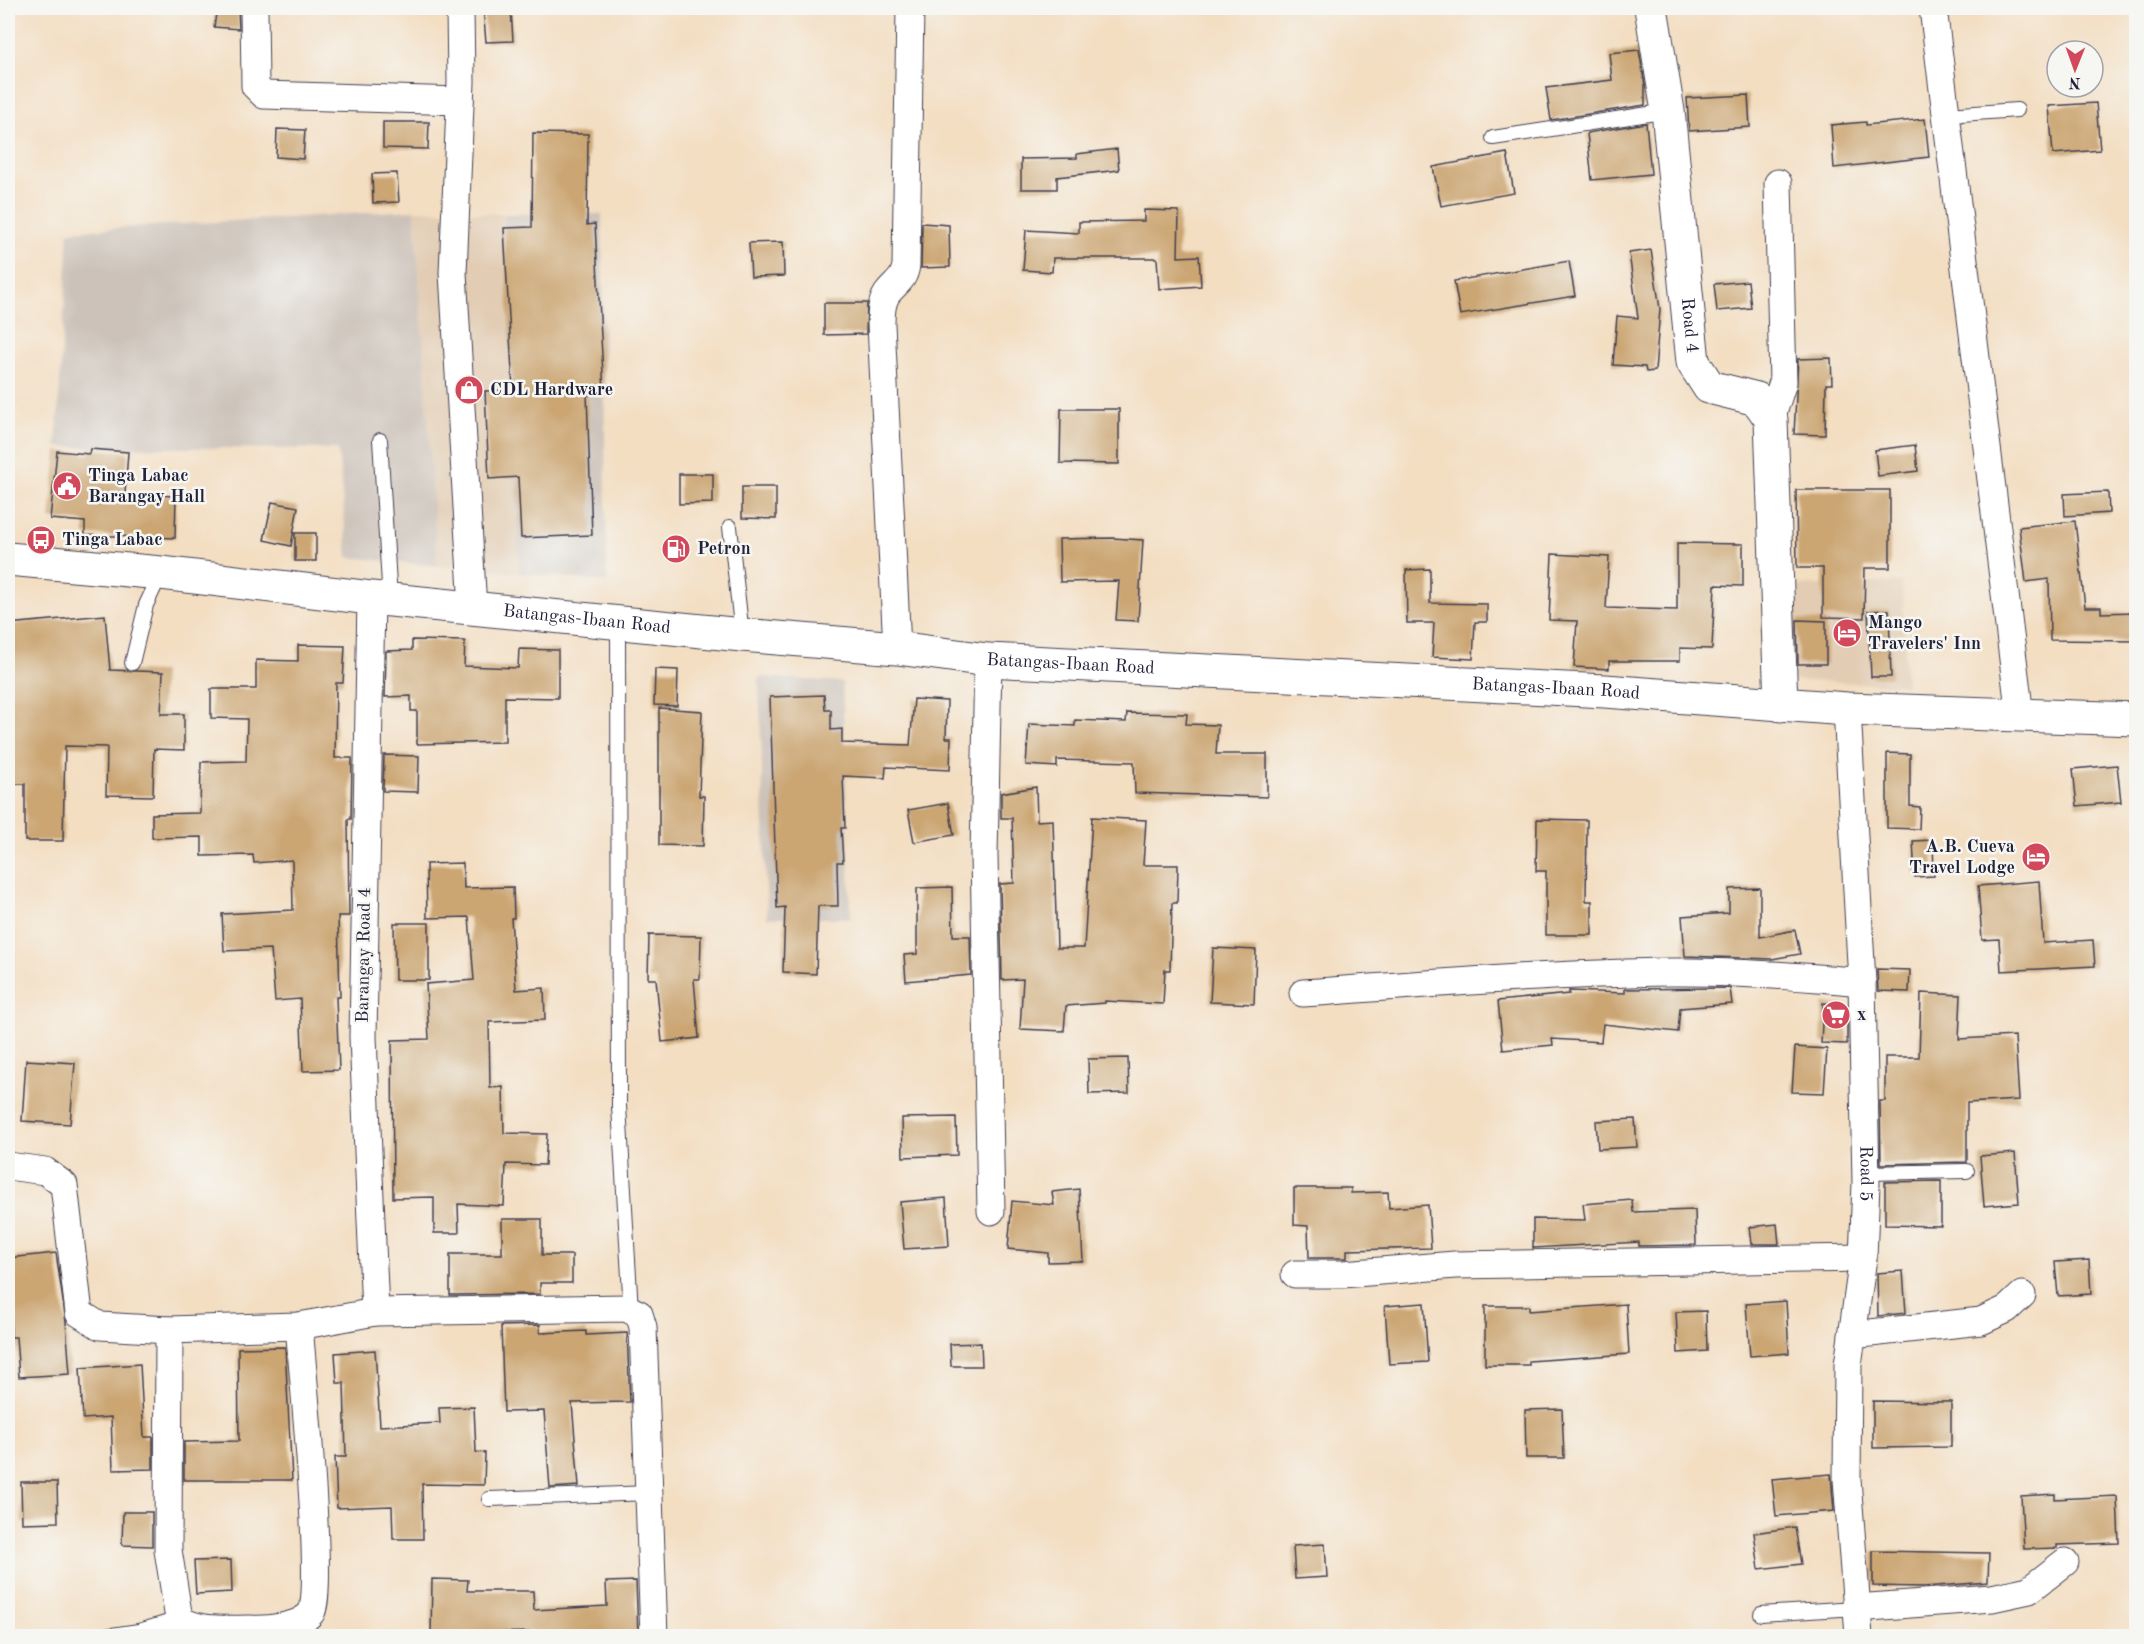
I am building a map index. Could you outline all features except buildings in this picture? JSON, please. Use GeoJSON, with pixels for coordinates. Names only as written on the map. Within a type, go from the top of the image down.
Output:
{"type":"FeatureCollection","features":[{"type":"Feature","properties":{"kind":"main road","name":"Road 4"},"geometry":{"type":"LineString","coordinates":[[1652,8],[1668,111],[1693,362],[1709,387],[1756,399],[1771,419]]}},
{"type":"Feature","properties":{"kind":"main road"},"geometry":{"type":"LineString","coordinates":[[1771,419],[1781,705]]}},
{"type":"Feature","properties":{"kind":"main road","name":"Batangas-Ibaan Road"},"geometry":{"type":"LineString","coordinates":[[8,559],[161,573],[381,599],[897,648],[988,660],[1605,691],[1847,709],[2136,718]]}},
{"type":"Feature","properties":{"kind":"street"},"geometry":{"type":"LineString","coordinates":[[254,8],[255,86],[264,95],[460,101]]}},
{"type":"Feature","properties":{"kind":"street"},"geometry":{"type":"LineString","coordinates":[[460,8],[460,101],[453,273],[473,608]]}},
{"type":"Feature","properties":{"kind":"street"},"geometry":{"type":"LineString","coordinates":[[897,648],[881,324],[882,306],[887,294],[904,276],[906,265],[910,8]]}},
{"type":"Feature","properties":{"kind":"street"},"geometry":{"type":"LineString","coordinates":[[1933,8],[2020,716]]}},
{"type":"Feature","properties":{"kind":"street"},"geometry":{"type":"LineString","coordinates":[[1771,419],[1783,382],[1778,183]]}},
{"type":"Feature","properties":{"kind":"street","name":"Barangay Road 4"},"geometry":{"type":"LineString","coordinates":[[375,1312],[363,1037],[381,599]]}},
{"type":"Feature","properties":{"kind":"street"},"geometry":{"type":"LineString","coordinates":[[988,660],[984,855],[991,1211]]}},
{"type":"Feature","properties":{"kind":"street","name":"Road 5"},"geometry":{"type":"LineString","coordinates":[[1847,709],[1862,982],[1866,1173],[1863,1257],[1848,1365],[1846,1479],[1858,1636]]}},
{"type":"Feature","properties":{"kind":"street"},"geometry":{"type":"LineString","coordinates":[[1303,993],[1530,977],[1672,972],[1761,973],[1862,982]]}},
{"type":"Feature","properties":{"kind":"street"},"geometry":{"type":"LineString","coordinates":[[8,1167],[45,1171],[64,1185],[79,1313],[100,1326],[169,1330],[299,1326],[375,1312],[626,1308],[639,1314],[643,1327],[654,1636]]}},
{"type":"Feature","properties":{"kind":"street"},"geometry":{"type":"LineString","coordinates":[[1295,1274],[1343,1274],[1455,1265],[1863,1257]]}},
{"type":"Feature","properties":{"kind":"street"},"geometry":{"type":"LineString","coordinates":[[1852,1335],[1981,1321],[2007,1309],[2022,1294]]}},
{"type":"Feature","properties":{"kind":"street"},"geometry":{"type":"LineString","coordinates":[[169,1330],[168,1550],[179,1619],[190,1626],[254,1630],[300,1622],[312,1612],[316,1591],[315,1542],[299,1326]]}},
{"type":"Feature","properties":{"kind":"street"},"geometry":{"type":"LineString","coordinates":[[1856,1608],[1992,1598],[2029,1590],[2065,1562]]}},
{"type":"Feature","properties":{"kind":"lane"},"geometry":{"type":"LineString","coordinates":[[1947,116],[2017,110]]}},
{"type":"Feature","properties":{"kind":"lane"},"geometry":{"type":"LineString","coordinates":[[1493,138],[1668,111]]}},
{"type":"Feature","properties":{"kind":"lane"},"geometry":{"type":"LineString","coordinates":[[380,440],[381,599]]}},
{"type":"Feature","properties":{"kind":"lane"},"geometry":{"type":"LineString","coordinates":[[730,527],[742,635]]}},
{"type":"Feature","properties":{"kind":"lane"},"geometry":{"type":"LineString","coordinates":[[132,663],[146,605],[161,573]]}},
{"type":"Feature","properties":{"kind":"lane"},"geometry":{"type":"LineString","coordinates":[[618,622],[619,1106],[632,1311]]}},
{"type":"Feature","properties":{"kind":"lane"},"geometry":{"type":"LineString","coordinates":[[1866,1173],[1967,1171]]}},
{"type":"Feature","properties":{"kind":"lane"},"geometry":{"type":"LineString","coordinates":[[489,1500],[650,1493]]}},
{"type":"Feature","properties":{"kind":"lane"},"geometry":{"type":"LineString","coordinates":[[1761,1614],[1856,1608]]}},
{"type":"Feature","properties":{"kind":"lane"},"geometry":{"type":"LineString","coordinates":[[105,1636],[140,1631],[179,1619]]}},
{"type":"Feature","properties":{"kind":"shaded area","name":"CDL Hardware"},"geometry":{"type":"Polygon","coordinates":[[[415,210],[504,214],[519,573],[437,566],[415,210]]]}},
{"type":"Feature","properties":{"kind":"shaded area"},"geometry":{"type":"Polygon","coordinates":[[[415,210],[437,566],[348,557],[338,449],[56,447],[69,231],[415,210]]]}},
{"type":"Feature","properties":{"kind":"shaded area"},"geometry":{"type":"Polygon","coordinates":[[[504,214],[602,214],[607,582],[519,573],[504,214]]]}},
{"type":"Feature","properties":{"kind":"shaded area","name":"Mango Travelers' Inn"},"geometry":{"type":"Polygon","coordinates":[[[1902,582],[1906,685],[1792,680],[1787,586],[1902,582]]]}},
{"type":"Feature","properties":{"kind":"shaded area"},"geometry":{"type":"Polygon","coordinates":[[[759,677],[842,682],[851,918],[767,918],[759,677]]]}},
{"type":"Feature","properties":{"kind":"place","name":"CDL Hardware"},"geometry":{"type":"Point","coordinates":[469,390]}},
{"type":"Feature","properties":{"kind":"place","name":"Tinga Labac Barangay Hall"},"geometry":{"type":"Point","coordinates":[67,486]}},
{"type":"Feature","properties":{"kind":"place","name":"Tinga Labac"},"geometry":{"type":"Point","coordinates":[41,540]}},
{"type":"Feature","properties":{"kind":"place","name":"Petron"},"geometry":{"type":"Point","coordinates":[676,549]}},
{"type":"Feature","properties":{"kind":"place","name":"Mango Travelers' Inn"},"geometry":{"type":"Point","coordinates":[1847,633]}},
{"type":"Feature","properties":{"kind":"place","name":"A.B. Cueva Travel Lodge"},"geometry":{"type":"Point","coordinates":[2036,857]}},
{"type":"Feature","properties":{"kind":"place","name":"x"},"geometry":{"type":"Point","coordinates":[1836,1015]}}]}
